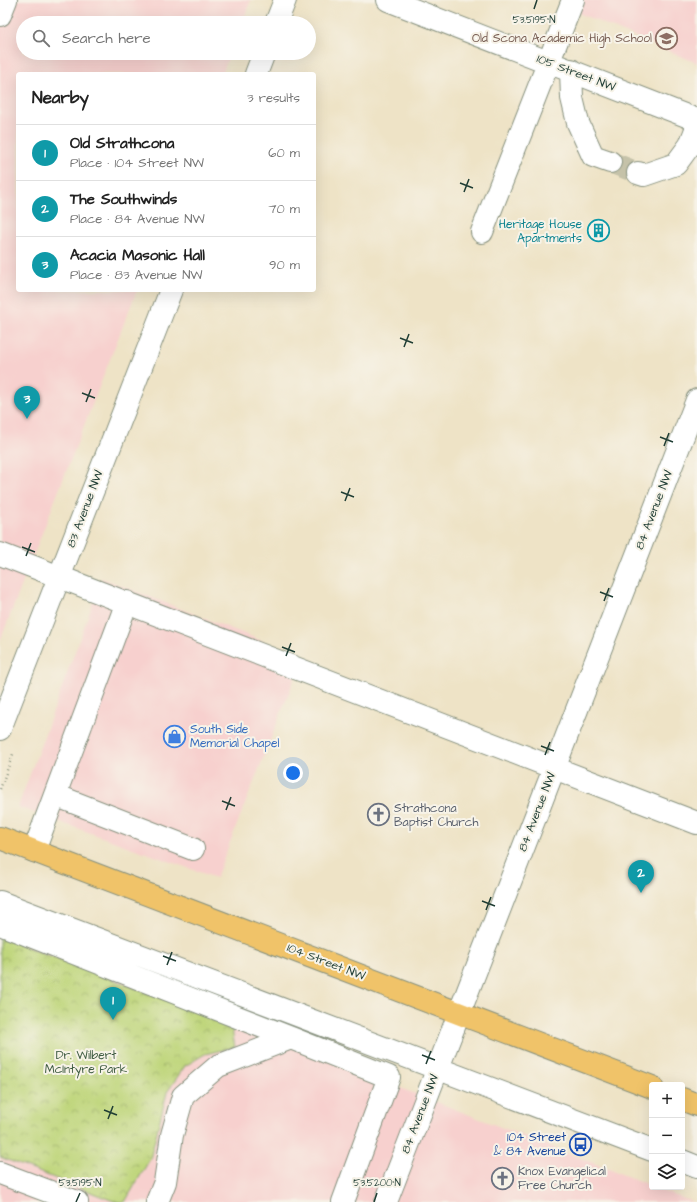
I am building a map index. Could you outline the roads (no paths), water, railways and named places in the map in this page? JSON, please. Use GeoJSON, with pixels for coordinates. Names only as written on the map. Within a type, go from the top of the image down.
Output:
{"type":"FeatureCollection","features":[{"type":"Feature","properties":{"kind":"main road","name":"104 Street NW"},"geometry":{"type":"LineString","coordinates":[[0,838],[460,1012],[649,1086]]}},
{"type":"Feature","properties":{"kind":"main road"},"geometry":{"type":"LineString","coordinates":[[685,1100],[697,1105]]}},
{"type":"Feature","properties":{"kind":"street"},"geometry":{"type":"LineString","coordinates":[[0,15],[6,0]]}},
{"type":"Feature","properties":{"kind":"street"},"geometry":{"type":"LineString","coordinates":[[279,16],[285,0]]}},
{"type":"Feature","properties":{"kind":"street","name":"105 Street NW"},"geometry":{"type":"LineString","coordinates":[[388,0],[697,120]]}},
{"type":"Feature","properties":{"kind":"street"},"geometry":{"type":"LineString","coordinates":[[482,232],[573,0]]}},
{"type":"Feature","properties":{"kind":"street"},"geometry":{"type":"LineString","coordinates":[[257,72],[261,60]]}},
{"type":"Feature","properties":{"kind":"street"},"geometry":{"type":"LineString","coordinates":[[571,70],[572,98],[578,123],[593,156],[610,162]]}},
{"type":"Feature","properties":{"kind":"street"},"geometry":{"type":"LineString","coordinates":[[638,173],[644,175],[676,164],[690,145],[697,127]]}},
{"type":"Feature","properties":{"kind":"street","name":"83 Avenue NW"},"geometry":{"type":"LineString","coordinates":[[0,729],[170,292]]}},
{"type":"Feature","properties":{"kind":"street","name":"84 Avenue NW"},"geometry":{"type":"LineString","coordinates":[[386,1202],[697,400]]}},
{"type":"Feature","properties":{"kind":"street"},"geometry":{"type":"LineString","coordinates":[[0,554],[697,823]]}},
{"type":"Feature","properties":{"kind":"street"},"geometry":{"type":"LineString","coordinates":[[34,851],[126,602]]}},
{"type":"Feature","properties":{"kind":"street"},"geometry":{"type":"LineString","coordinates":[[55,796],[193,849]]}},
{"type":"Feature","properties":{"kind":"street"},"geometry":{"type":"LineString","coordinates":[[0,902],[649,1149]]}},
{"type":"Feature","properties":{"kind":"street"},"geometry":{"type":"LineString","coordinates":[[0,924],[389,1077],[343,1202]]}},
{"type":"Feature","properties":{"kind":"street"},"geometry":{"type":"LineString","coordinates":[[157,1202],[165,1182],[172,1135],[183,1096],[218,1066],[291,1038]]}},
{"type":"Feature","properties":{"kind":"street"},"geometry":{"type":"LineString","coordinates":[[685,1162],[697,1167]]}},
{"type":"Feature","properties":{"kind":"street"},"geometry":{"type":"LineString","coordinates":[[0,1173],[72,1201]]}},
{"type":"Feature","properties":{"kind":"tunnel"},"geometry":{"type":"LineString","coordinates":[[610,162],[638,173]]}},
{"type":"Feature","properties":{"kind":"place","name":"Old Scona Academic High School"},"geometry":{"type":"Point","coordinates":[667,38]}},
{"type":"Feature","properties":{"kind":"place","name":"Heritage House Apartments"},"geometry":{"type":"Point","coordinates":[598,231]}},
{"type":"Feature","properties":{"kind":"place","name":"Acacia Masonic Hall"},"geometry":{"type":"Point","coordinates":[27,419]}},
{"type":"Feature","properties":{"kind":"place","name":"South Side Memorial Chapel"},"geometry":{"type":"Point","coordinates":[174,736]}},
{"type":"Feature","properties":{"kind":"place","name":"Strathcona Baptist Church"},"geometry":{"type":"Point","coordinates":[378,815]}},
{"type":"Feature","properties":{"kind":"place","name":"The Southwinds"},"geometry":{"type":"Point","coordinates":[641,893]}},
{"type":"Feature","properties":{"kind":"place","name":"Old Strathcona"},"geometry":{"type":"Point","coordinates":[113,1020]}},
{"type":"Feature","properties":{"kind":"place","name":"104 Street & 84 Avenue"},"geometry":{"type":"Point","coordinates":[581,1144]}},
{"type":"Feature","properties":{"kind":"place","name":"Knox Evangelical Free Church"},"geometry":{"type":"Point","coordinates":[503,1178]}},
{"type":"Feature","properties":{"kind":"park label","name":"Dr. Wilbert McIntyre Park"},"geometry":{"type":"Point","coordinates":[86,1062]}}]}
